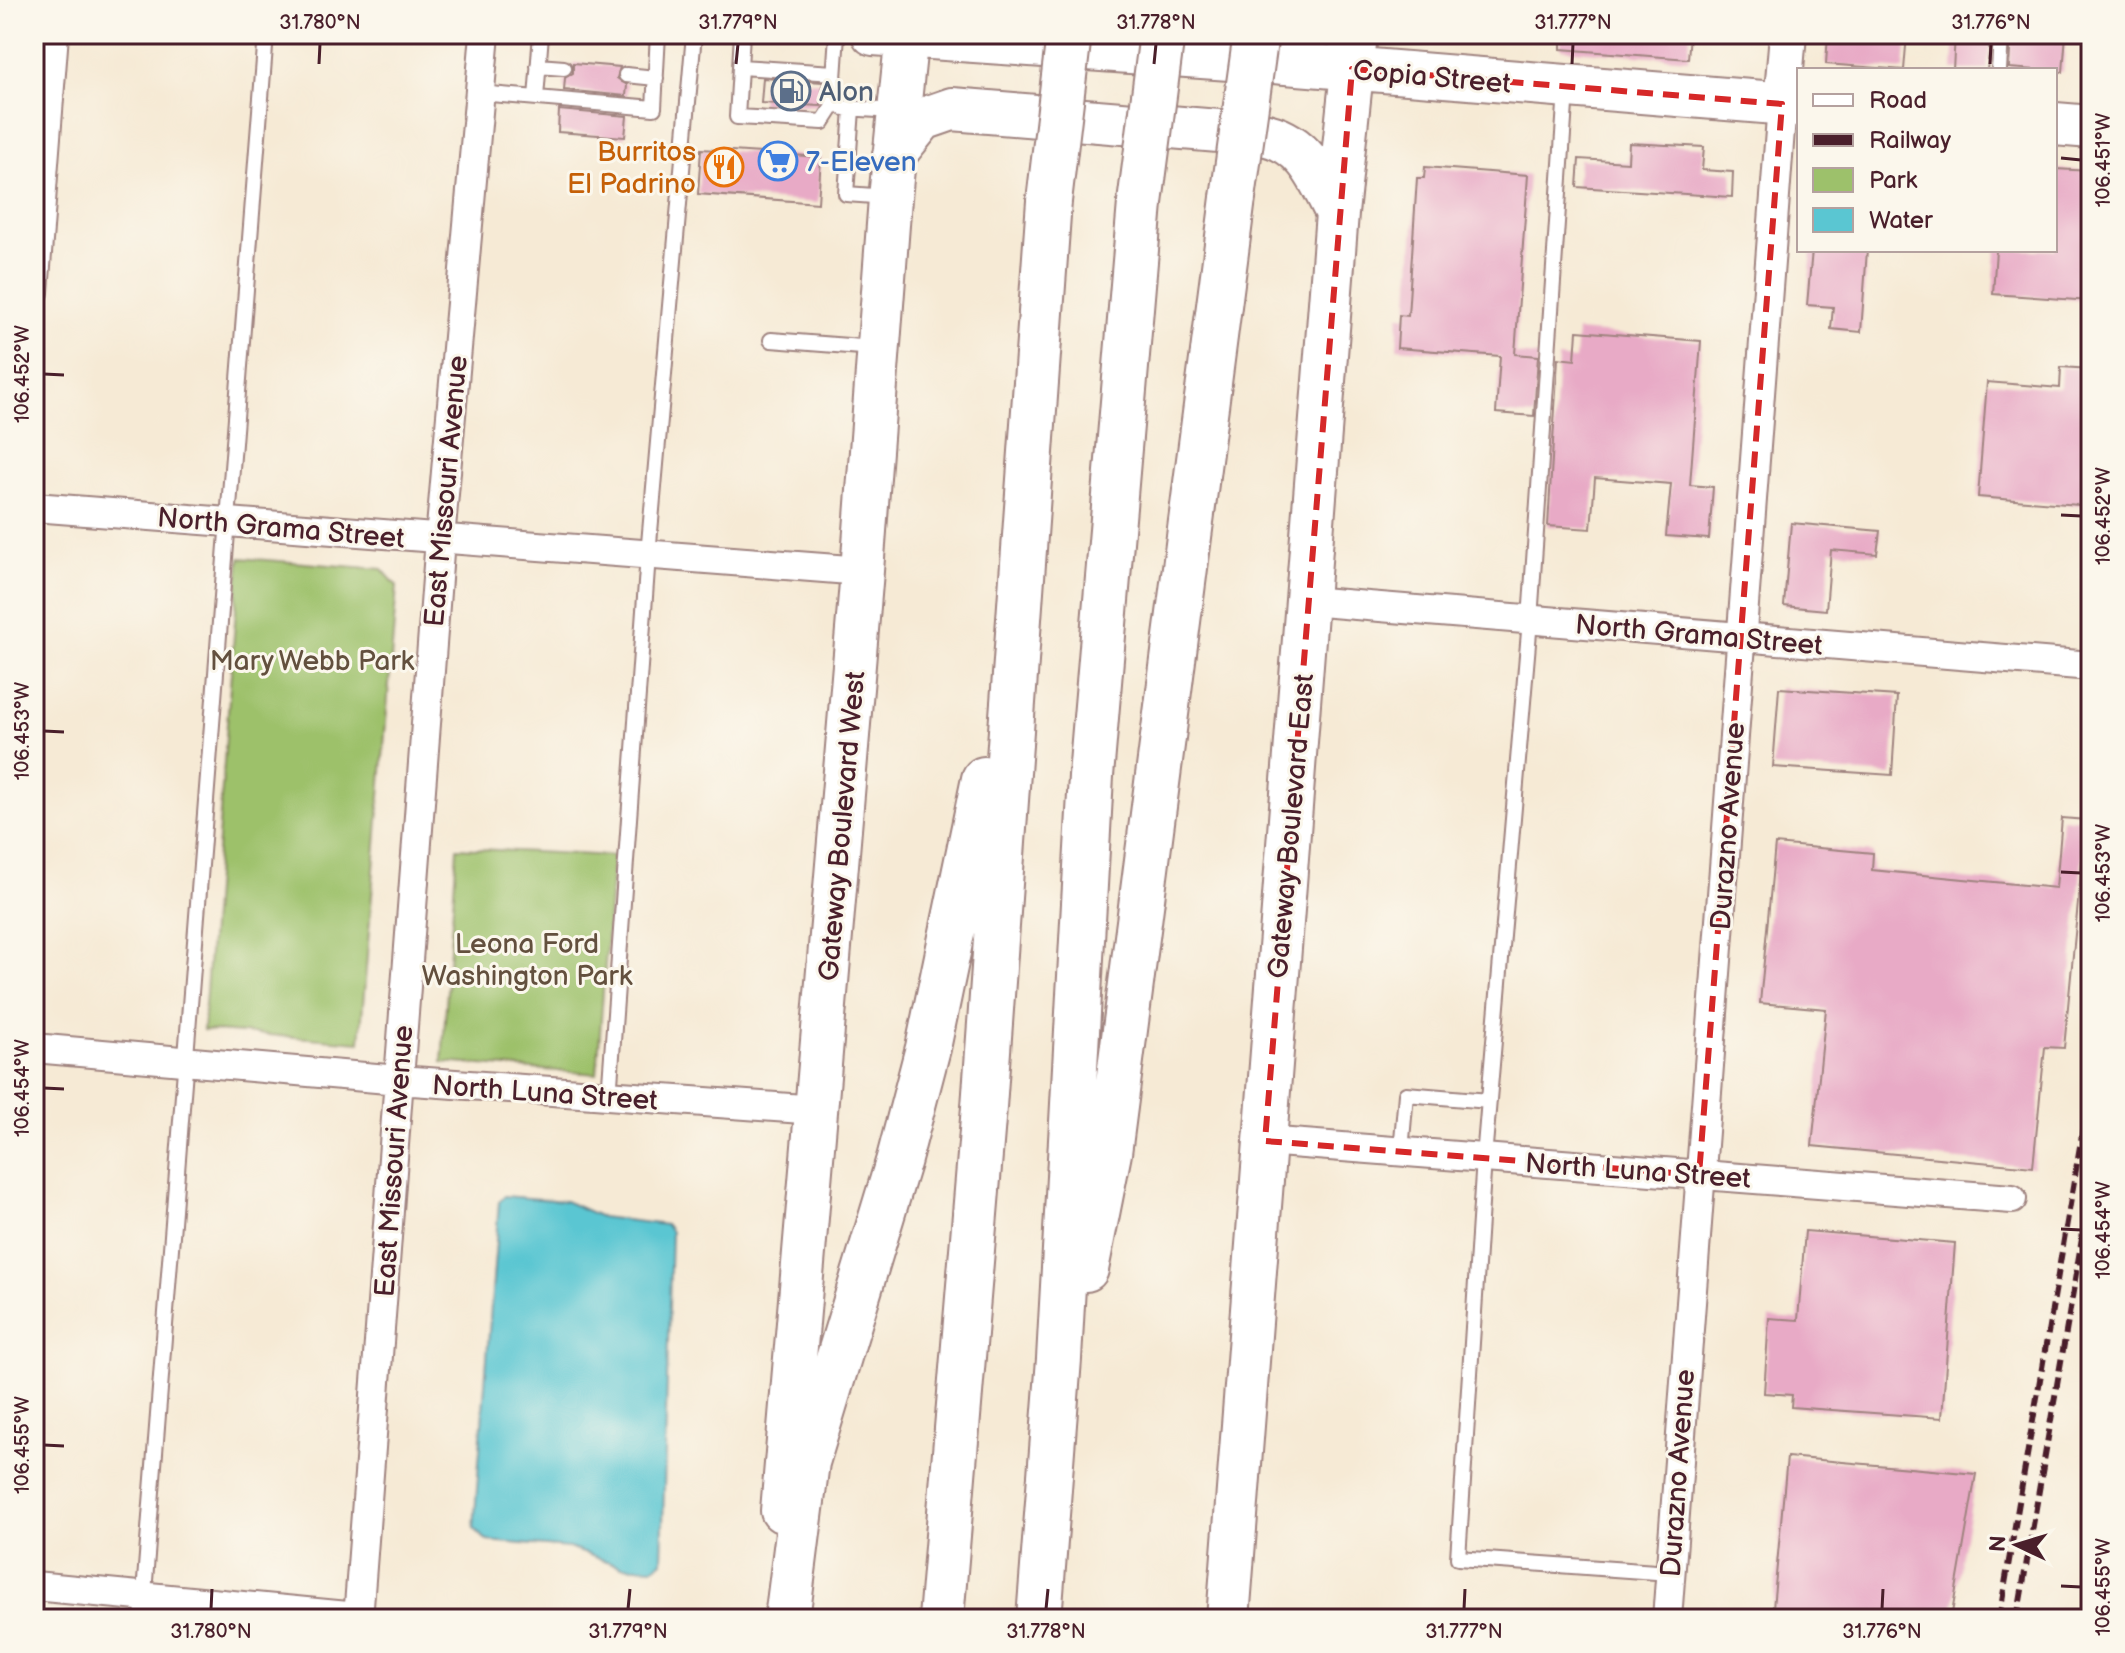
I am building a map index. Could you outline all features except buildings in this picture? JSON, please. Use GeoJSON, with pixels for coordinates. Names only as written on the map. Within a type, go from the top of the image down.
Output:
{"type":"FeatureCollection","features":[{"type":"Feature","properties":{"kind":"highway"},"geometry":{"type":"LineString","coordinates":[[941,1619],[984,1107],[1049,201],[1069,34]]}},
{"type":"Feature","properties":{"kind":"highway"},"geometry":{"type":"LineString","coordinates":[[1039,1619],[1059,1359],[1091,776],[1140,203],[1162,34]]}},
{"type":"Feature","properties":{"kind":"highway"},"geometry":{"type":"LineString","coordinates":[[1059,1359],[1088,1263],[1109,1153],[1256,34]]}},
{"type":"Feature","properties":{"kind":"highway"},"geometry":{"type":"LineString","coordinates":[[787,1619],[807,1462],[899,1159],[928,1048],[977,817],[1025,536]]}},
{"type":"Feature","properties":{"kind":"main road","name":"Copia Street"},"geometry":{"type":"LineString","coordinates":[[896,35],[1354,52],[1566,88],[1791,105]]}},
{"type":"Feature","properties":{"kind":"main road","name":"Gateway Boulevard West"},"geometry":{"type":"LineString","coordinates":[[776,1619],[777,1563],[899,111],[896,35]]}},
{"type":"Feature","properties":{"kind":"main road","name":"Gateway Boulevard East"},"geometry":{"type":"LineString","coordinates":[[1228,1619],[1337,213],[1354,52]]}},
{"type":"Feature","properties":{"kind":"main road"},"geometry":{"type":"LineString","coordinates":[[894,155],[923,119],[952,109],[1267,135],[1293,144],[1303,154],[1337,213]]}},
{"type":"Feature","properties":{"kind":"main road"},"geometry":{"type":"LineString","coordinates":[[2057,124],[2091,127]]}},
{"type":"Feature","properties":{"kind":"street"},"geometry":{"type":"LineString","coordinates":[[34,292],[54,34]]}},
{"type":"Feature","properties":{"kind":"street","name":"East Missouri Avenue"},"geometry":{"type":"LineString","coordinates":[[358,1618],[440,539],[485,34]]}},
{"type":"Feature","properties":{"kind":"street","name":"Durazno Avenue"},"geometry":{"type":"LineString","coordinates":[[1667,1619],[1742,638],[1791,105],[1788,34]]}},
{"type":"Feature","properties":{"kind":"street","name":"North Grama Street"},"geometry":{"type":"LineString","coordinates":[[34,507],[862,571]]}},
{"type":"Feature","properties":{"kind":"street","name":"North Grama Street"},"geometry":{"type":"LineString","coordinates":[[1308,601],[2091,666]]}},
{"type":"Feature","properties":{"kind":"street","name":"North Luna Street"},"geometry":{"type":"LineString","coordinates":[[34,1048],[609,1097],[817,1110]]}},
{"type":"Feature","properties":{"kind":"street","name":"North Luna Street"},"geometry":{"type":"LineString","coordinates":[[1265,1141],[2012,1199]]}},
{"type":"Feature","properties":{"kind":"street"},"geometry":{"type":"LineString","coordinates":[[34,1586],[143,1607],[358,1618]]}},
{"type":"Feature","properties":{"kind":"lane"},"geometry":{"type":"LineString","coordinates":[[143,1607],[266,34]]}},
{"type":"Feature","properties":{"kind":"lane"},"geometry":{"type":"LineString","coordinates":[[536,98],[541,34]]}},
{"type":"Feature","properties":{"kind":"lane"},"geometry":{"type":"LineString","coordinates":[[479,93],[654,108],[658,34]]}},
{"type":"Feature","properties":{"kind":"lane"},"geometry":{"type":"LineString","coordinates":[[609,1097],[648,555],[694,34]]}},
{"type":"Feature","properties":{"kind":"lane"},"geometry":{"type":"LineString","coordinates":[[742,34],[737,117],[823,122],[832,108],[837,34]]}},
{"type":"Feature","properties":{"kind":"lane"},"geometry":{"type":"LineString","coordinates":[[1999,68],[2001,34]]}},
{"type":"Feature","properties":{"kind":"lane"},"geometry":{"type":"LineString","coordinates":[[538,66],[564,68]]}},
{"type":"Feature","properties":{"kind":"lane"},"geometry":{"type":"LineString","coordinates":[[740,67],[834,73]]}},
{"type":"Feature","properties":{"kind":"lane"},"geometry":{"type":"LineString","coordinates":[[626,75],[656,78]]}},
{"type":"Feature","properties":{"kind":"lane"},"geometry":{"type":"LineString","coordinates":[[1566,88],[1530,620],[1484,1158],[1458,1558],[1670,1573]]}},
{"type":"Feature","properties":{"kind":"lane"},"geometry":{"type":"LineString","coordinates":[[832,108],[899,111]]}},
{"type":"Feature","properties":{"kind":"lane"},"geometry":{"type":"LineString","coordinates":[[852,109],[846,194],[890,198]]}},
{"type":"Feature","properties":{"kind":"lane"},"geometry":{"type":"LineString","coordinates":[[771,340],[879,349]]}},
{"type":"Feature","properties":{"kind":"lane"},"geometry":{"type":"LineString","coordinates":[[1401,1151],[1406,1094],[1489,1101]]}},
{"type":"Feature","properties":{"kind":"highlighted area"},"geometry":{"type":"Polygon","coordinates":[[[1352,69],[1782,104],[1699,1175],[1265,1141],[1352,69]]]}},
{"type":"Feature","properties":{"kind":"green space","name":"Mary Webb Park"},"geometry":{"type":"Polygon","coordinates":[[[240,558],[382,569],[397,586],[360,1042],[203,1030],[240,558]]]}},
{"type":"Feature","properties":{"kind":"green space","name":"Leona Ford Washington Park"},"geometry":{"type":"Polygon","coordinates":[[[457,848],[613,856],[597,1074],[442,1062],[457,848]]]}},
{"type":"Feature","properties":{"kind":"water"},"geometry":{"type":"Polygon","coordinates":[[[504,1196],[565,1201],[601,1217],[666,1225],[671,1232],[662,1561],[653,1568],[621,1566],[569,1548],[487,1541],[474,1528],[499,1202],[504,1196]]]}},
{"type":"Feature","properties":{"kind":"railway"},"geometry":{"type":"LineString","coordinates":[[1999,1619],[2091,1082]]}},
{"type":"Feature","properties":{"kind":"railway"},"geometry":{"type":"LineString","coordinates":[[2017,1619],[2091,1186]]}},
{"type":"Feature","properties":{"kind":"place","name":"Alon"},"geometry":{"type":"Point","coordinates":[791,91]}},
{"type":"Feature","properties":{"kind":"place","name":"7-Eleven"},"geometry":{"type":"Point","coordinates":[778,161]}},
{"type":"Feature","properties":{"kind":"place","name":"Burritos El Padrino"},"geometry":{"type":"Point","coordinates":[724,167]}}]}
